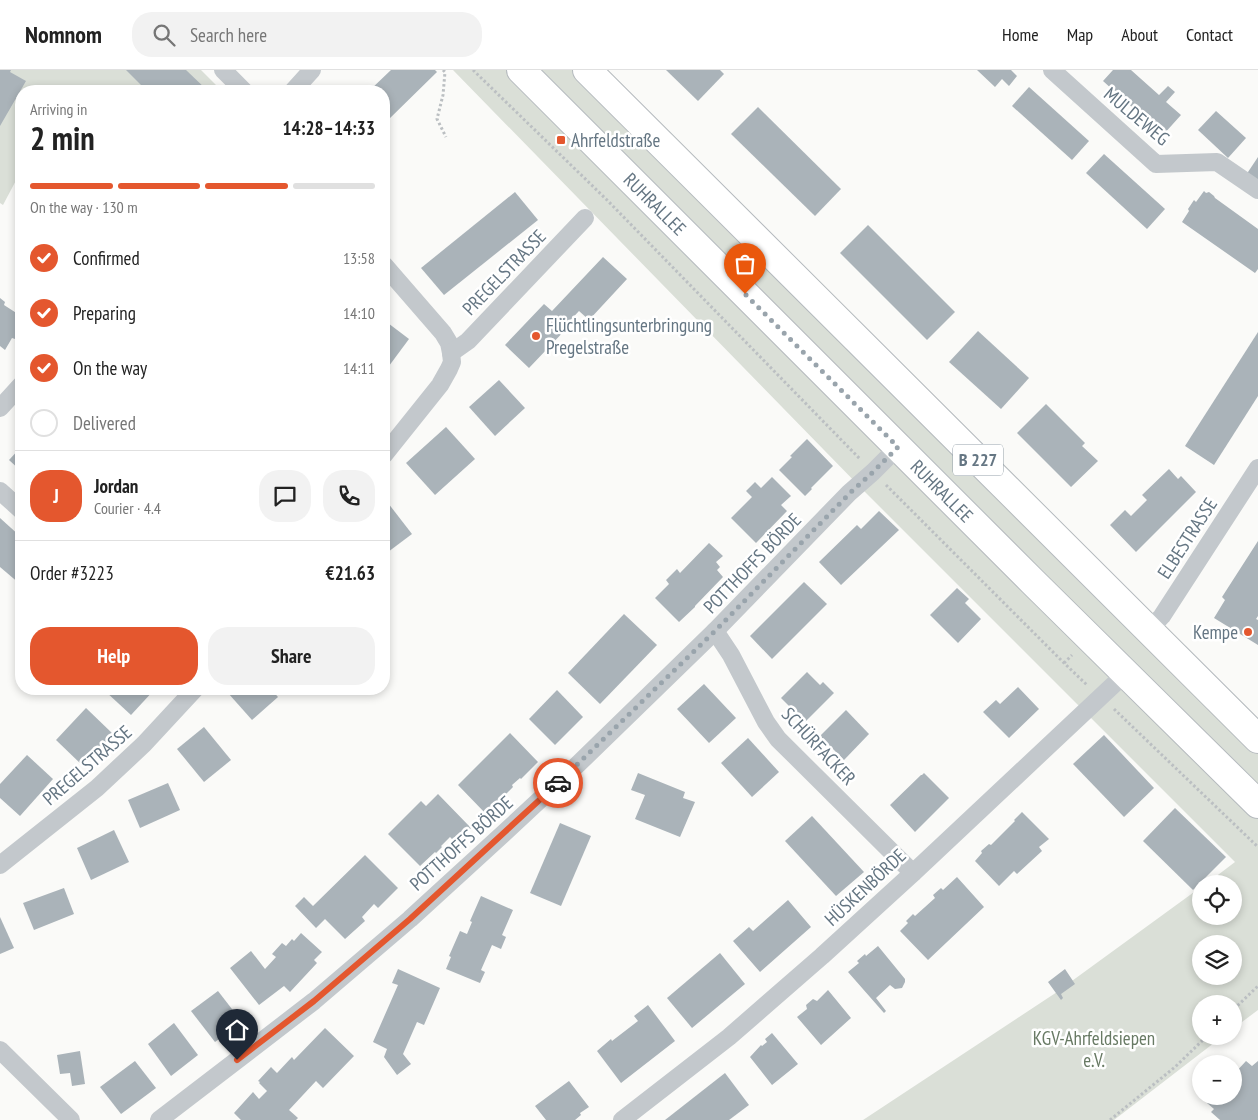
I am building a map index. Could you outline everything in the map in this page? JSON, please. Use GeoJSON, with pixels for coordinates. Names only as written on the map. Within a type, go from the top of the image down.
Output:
{"type":"FeatureCollection","features":[{"type":"Feature","properties":{"kind":"main road","name":"RUHRALLEE"},"geometry":{"type":"LineString","coordinates":[[521,70],[1258,804]]}},
{"type":"Feature","properties":{"kind":"main road","name":"B 227"},"geometry":{"type":"LineString","coordinates":[[587,70],[1258,739]]}},
{"type":"Feature","properties":{"kind":"street"},"geometry":{"type":"LineString","coordinates":[[223,70],[238,85]]}},
{"type":"Feature","properties":{"kind":"street"},"geometry":{"type":"LineString","coordinates":[[298,85],[312,70]]}},
{"type":"Feature","properties":{"kind":"street","name":"MULDEWEG"},"geometry":{"type":"LineString","coordinates":[[1052,70],[1156,164],[1217,162],[1258,190]]}},
{"type":"Feature","properties":{"kind":"street","name":"PREGELSTRASSE"},"geometry":{"type":"LineString","coordinates":[[451,353],[468,341],[585,218]]}},
{"type":"Feature","properties":{"kind":"street"},"geometry":{"type":"LineString","coordinates":[[390,273],[443,333],[449,343],[452,362],[440,385],[390,448]]}},
{"type":"Feature","properties":{"kind":"street","name":"POTTHOFFS BÖRDE"},"geometry":{"type":"LineString","coordinates":[[160,1120],[314,1001],[410,919],[574,768],[715,631],[850,493],[898,447]]}},
{"type":"Feature","properties":{"kind":"street","name":"ELBESTRASSE"},"geometry":{"type":"LineString","coordinates":[[1149,630],[1162,616],[1258,468]]}},
{"type":"Feature","properties":{"kind":"street"},"geometry":{"type":"LineString","coordinates":[[0,491],[15,505]]}},
{"type":"Feature","properties":{"kind":"street","name":"SCHÜRFACKER"},"geometry":{"type":"LineString","coordinates":[[715,631],[731,655],[766,722],[778,739],[913,873]]}},
{"type":"Feature","properties":{"kind":"street","name":"HÜSKENBÖRDE"},"geometry":{"type":"LineString","coordinates":[[622,1120],[729,1037],[822,956],[1126,673]]}},
{"type":"Feature","properties":{"kind":"street","name":"PREGELSTRASSE"},"geometry":{"type":"LineString","coordinates":[[0,866],[97,788],[144,744],[189,695]]}},
{"type":"Feature","properties":{"kind":"street"},"geometry":{"type":"LineString","coordinates":[[0,1050],[70,1120]]}},
{"type":"Feature","properties":{"kind":"path"},"geometry":{"type":"LineString","coordinates":[[443,70],[445,72],[443,96],[437,119],[446,137]]}},
{"type":"Feature","properties":{"kind":"path"},"geometry":{"type":"LineString","coordinates":[[473,70],[607,200],[873,472],[1064,663],[1258,847]]}},
{"type":"Feature","properties":{"kind":"path"},"geometry":{"type":"LineString","coordinates":[[1242,1002],[1258,986]]}},
{"type":"Feature","properties":{"kind":"path"},"geometry":{"type":"LineString","coordinates":[[1110,1120],[1176,1067],[1198,1045]]}},
{"type":"Feature","properties":{"kind":"green space"},"geometry":{"type":"Polygon","coordinates":[[[0,70],[201,70],[216,85],[15,85],[15,182],[3,205],[0,203],[0,70]]]}},
{"type":"Feature","properties":{"kind":"green space","name":"KGV-Ahrfeldsiepen e.V."},"geometry":{"type":"Polygon","coordinates":[[[453,70],[585,70],[1258,741],[1258,1010],[1242,1022],[1242,995],[1192,995],[1192,1045],[1211,1045],[1198,1055],[1192,1055],[1192,1060],[1114,1120],[863,1120],[1054,994],[1192,894],[1192,925],[1242,925],[1242,875],[1218,875],[1235,862],[865,492],[453,70]]]}},
{"type":"Feature","properties":{"kind":"building"},"geometry":{"type":"Polygon","coordinates":[[[0,70],[11,70],[10,72],[26,81],[24,85],[15,85],[15,100],[0,126],[0,70]]]}},
{"type":"Feature","properties":{"kind":"building"},"geometry":{"type":"Polygon","coordinates":[[[126,70],[186,70],[202,85],[141,85],[126,70]]]}},
{"type":"Feature","properties":{"kind":"building"},"geometry":{"type":"Polygon","coordinates":[[[391,70],[435,70],[437,72],[390,118],[390,85],[375,85],[391,70]]]}},
{"type":"Feature","properties":{"kind":"building"},"geometry":{"type":"Polygon","coordinates":[[[666,70],[720,70],[724,74],[698,101],[666,70]]]}},
{"type":"Feature","properties":{"kind":"building"},"geometry":{"type":"Polygon","coordinates":[[[977,70],[1011,70],[1017,76],[1009,86],[1002,79],[995,87],[977,70]]]}},
{"type":"Feature","properties":{"kind":"building"},"geometry":{"type":"Polygon","coordinates":[[[1113,70],[1131,70],[1159,95],[1168,86],[1175,92],[1166,102],[1181,115],[1163,135],[1103,81],[1113,70]]]}},
{"type":"Feature","properties":{"kind":"building"},"geometry":{"type":"Polygon","coordinates":[[[1029,87],[1089,141],[1072,160],[1012,106],[1029,87]]]}},
{"type":"Feature","properties":{"kind":"building"},"geometry":{"type":"Polygon","coordinates":[[[758,107],[841,189],[815,216],[731,134],[758,107]]]}},
{"type":"Feature","properties":{"kind":"building"},"geometry":{"type":"Polygon","coordinates":[[[1216,111],[1246,138],[1228,158],[1198,130],[1216,111]]]}},
{"type":"Feature","properties":{"kind":"building"},"geometry":{"type":"Polygon","coordinates":[[[1104,154],[1165,209],[1147,229],[1086,173],[1104,154]]]}},
{"type":"Feature","properties":{"kind":"building"},"geometry":{"type":"Polygon","coordinates":[[[1258,157],[1258,183],[1246,175],[1258,157]]]}},
{"type":"Feature","properties":{"kind":"building"},"geometry":{"type":"Polygon","coordinates":[[[1204,191],[1206,193],[1209,192],[1258,229],[1258,269],[1255,273],[1182,222],[1194,200],[1196,202],[1204,191]]]}},
{"type":"Feature","properties":{"kind":"building"},"geometry":{"type":"Polygon","coordinates":[[[515,192],[538,220],[444,295],[421,268],[515,192]]]}},
{"type":"Feature","properties":{"kind":"building"},"geometry":{"type":"Polygon","coordinates":[[[868,225],[955,312],[927,340],[840,253],[868,225]]]}},
{"type":"Feature","properties":{"kind":"building"},"geometry":{"type":"Polygon","coordinates":[[[603,257],[627,279],[589,320],[579,311],[566,325],[568,327],[529,368],[505,345],[544,304],[552,311],[603,257]]]}},
{"type":"Feature","properties":{"kind":"building"},"geometry":{"type":"Polygon","coordinates":[[[0,298],[5,302],[4,305],[15,312],[15,339],[12,338],[5,350],[0,346],[0,298]]]}},
{"type":"Feature","properties":{"kind":"building"},"geometry":{"type":"Polygon","coordinates":[[[390,325],[409,339],[390,365],[390,325]]]}},
{"type":"Feature","properties":{"kind":"building"},"geometry":{"type":"Polygon","coordinates":[[[978,331],[1029,378],[1001,409],[949,362],[978,331]]]}},
{"type":"Feature","properties":{"kind":"building"},"geometry":{"type":"Polygon","coordinates":[[[1258,332],[1258,396],[1214,465],[1185,446],[1258,332]]]}},
{"type":"Feature","properties":{"kind":"building"},"geometry":{"type":"Polygon","coordinates":[[[499,380],[525,408],[495,436],[469,407],[499,380]]]}},
{"type":"Feature","properties":{"kind":"building"},"geometry":{"type":"Polygon","coordinates":[[[1046,404],[1085,443],[1082,446],[1098,461],[1071,487],[1017,433],[1046,404]]]}},
{"type":"Feature","properties":{"kind":"building"},"geometry":{"type":"Polygon","coordinates":[[[446,427],[475,459],[435,495],[406,463],[446,427]]]}},
{"type":"Feature","properties":{"kind":"building"},"geometry":{"type":"Polygon","coordinates":[[[807,439],[833,466],[805,496],[779,470],[807,439]]]}},
{"type":"Feature","properties":{"kind":"building"},"geometry":{"type":"Polygon","coordinates":[[[15,454],[15,466],[9,460],[15,454]]]}},
{"type":"Feature","properties":{"kind":"building"},"geometry":{"type":"Polygon","coordinates":[[[1169,469],[1178,479],[1181,476],[1196,492],[1136,552],[1110,525],[1125,510],[1131,516],[1147,500],[1142,495],[1169,469]]]}},
{"type":"Feature","properties":{"kind":"building"},"geometry":{"type":"Polygon","coordinates":[[[772,477],[791,496],[781,505],[787,511],[756,543],[731,518],[752,497],[746,491],[755,482],[761,488],[772,477]]]}},
{"type":"Feature","properties":{"kind":"building"},"geometry":{"type":"Polygon","coordinates":[[[390,506],[412,534],[390,550],[390,506]]]}},
{"type":"Feature","properties":{"kind":"building"},"geometry":{"type":"Polygon","coordinates":[[[879,511],[899,530],[841,585],[819,562],[857,525],[861,529],[879,511]]]}},
{"type":"Feature","properties":{"kind":"building"},"geometry":{"type":"Polygon","coordinates":[[[0,518],[15,532],[15,580],[0,567],[0,518]]]}},
{"type":"Feature","properties":{"kind":"building"},"geometry":{"type":"Polygon","coordinates":[[[1258,541],[1258,616],[1256,619],[1258,620],[1258,645],[1214,618],[1225,600],[1222,597],[1258,541]]]}},
{"type":"Feature","properties":{"kind":"building"},"geometry":{"type":"Polygon","coordinates":[[[709,543],[723,556],[716,562],[720,567],[717,570],[723,577],[679,622],[655,598],[669,584],[666,580],[677,569],[680,573],[709,543]]]}},
{"type":"Feature","properties":{"kind":"building"},"geometry":{"type":"Polygon","coordinates":[[[804,582],[827,604],[772,659],[750,636],[804,582]]]}},
{"type":"Feature","properties":{"kind":"building"},"geometry":{"type":"Polygon","coordinates":[[[957,588],[969,599],[965,603],[981,619],[958,643],[930,615],[957,588]]]}},
{"type":"Feature","properties":{"kind":"building"},"geometry":{"type":"Polygon","coordinates":[[[624,614],[657,645],[600,704],[568,673],[624,614]]]}},
{"type":"Feature","properties":{"kind":"building"},"geometry":{"type":"Polygon","coordinates":[[[807,672],[820,685],[823,682],[834,693],[805,722],[781,698],[807,672]]]}},
{"type":"Feature","properties":{"kind":"building"},"geometry":{"type":"Polygon","coordinates":[[[704,684],[736,718],[709,743],[677,709],[704,684]]]}},
{"type":"Feature","properties":{"kind":"building"},"geometry":{"type":"Polygon","coordinates":[[[1018,687],[1039,709],[1009,738],[983,712],[996,700],[1000,704],[1018,687]]]}},
{"type":"Feature","properties":{"kind":"building"},"geometry":{"type":"Polygon","coordinates":[[[557,690],[583,717],[555,745],[529,719],[557,690]]]}},
{"type":"Feature","properties":{"kind":"building"},"geometry":{"type":"Polygon","coordinates":[[[109,695],[149,695],[131,715],[109,695]]]}},
{"type":"Feature","properties":{"kind":"building"},"geometry":{"type":"Polygon","coordinates":[[[230,695],[276,695],[278,697],[252,720],[230,695]]]}},
{"type":"Feature","properties":{"kind":"building"},"geometry":{"type":"Polygon","coordinates":[[[86,708],[113,734],[83,766],[56,740],[86,708]]]}},
{"type":"Feature","properties":{"kind":"building"},"geometry":{"type":"Polygon","coordinates":[[[846,710],[869,734],[844,760],[820,736],[846,710]]]}},
{"type":"Feature","properties":{"kind":"building"},"geometry":{"type":"Polygon","coordinates":[[[204,727],[231,760],[204,782],[177,749],[204,727]]]}},
{"type":"Feature","properties":{"kind":"building"},"geometry":{"type":"Polygon","coordinates":[[[510,733],[538,762],[512,785],[513,787],[486,814],[458,785],[510,733]]]}},
{"type":"Feature","properties":{"kind":"building"},"geometry":{"type":"Polygon","coordinates":[[[1104,735],[1154,788],[1124,817],[1073,764],[1104,735]]]}},
{"type":"Feature","properties":{"kind":"building"},"geometry":{"type":"Polygon","coordinates":[[[748,738],[779,772],[752,797],[721,763],[748,738]]]}},
{"type":"Feature","properties":{"kind":"building"},"geometry":{"type":"Polygon","coordinates":[[[27,755],[53,779],[20,816],[0,798],[0,784],[27,755]]]}},
{"type":"Feature","properties":{"kind":"building"},"geometry":{"type":"Polygon","coordinates":[[[638,773],[685,792],[683,798],[695,802],[680,837],[635,819],[645,795],[631,790],[638,773]]]}},
{"type":"Feature","properties":{"kind":"building"},"geometry":{"type":"Polygon","coordinates":[[[924,773],[949,798],[915,832],[890,805],[924,773]]]}},
{"type":"Feature","properties":{"kind":"building"},"geometry":{"type":"Polygon","coordinates":[[[168,783],[180,810],[140,828],[128,800],[168,783]]]}},
{"type":"Feature","properties":{"kind":"building"},"geometry":{"type":"Polygon","coordinates":[[[438,794],[471,828],[456,843],[450,837],[436,853],[420,866],[388,834],[421,801],[426,806],[438,794]]]}},
{"type":"Feature","properties":{"kind":"building"},"geometry":{"type":"Polygon","coordinates":[[[1175,808],[1226,857],[1208,875],[1192,875],[1192,889],[1143,841],[1175,808]]]}},
{"type":"Feature","properties":{"kind":"building"},"geometry":{"type":"Polygon","coordinates":[[[1022,812],[1049,839],[1039,847],[1042,851],[1017,874],[1014,871],[999,886],[975,861],[982,853],[981,851],[989,844],[991,845],[1022,812]]]}},
{"type":"Feature","properties":{"kind":"building"},"geometry":{"type":"Polygon","coordinates":[[[812,816],[864,872],[836,896],[785,841],[812,816]]]}},
{"type":"Feature","properties":{"kind":"building"},"geometry":{"type":"Polygon","coordinates":[[[560,823],[591,836],[561,906],[530,893],[560,823]]]}},
{"type":"Feature","properties":{"kind":"building"},"geometry":{"type":"Polygon","coordinates":[[[114,830],[129,862],[91,880],[77,848],[114,830]]]}},
{"type":"Feature","properties":{"kind":"building"},"geometry":{"type":"Polygon","coordinates":[[[365,855],[398,888],[378,908],[374,904],[362,917],[365,921],[345,939],[325,919],[316,928],[295,906],[304,897],[313,906],[365,855]]]}},
{"type":"Feature","properties":{"kind":"building"},"geometry":{"type":"Polygon","coordinates":[[[957,877],[984,907],[928,960],[900,931],[913,914],[915,916],[935,898],[933,895],[941,888],[943,890],[957,877]]]}},
{"type":"Feature","properties":{"kind":"building"},"geometry":{"type":"Polygon","coordinates":[[[64,888],[74,914],[34,930],[23,903],[64,888]]]}},
{"type":"Feature","properties":{"kind":"building"},"geometry":{"type":"Polygon","coordinates":[[[481,896],[513,910],[502,935],[506,937],[501,949],[492,945],[481,970],[485,972],[480,983],[446,969],[451,957],[449,956],[460,931],[467,934],[472,922],[470,921],[481,896]]]}},
{"type":"Feature","properties":{"kind":"building"},"geometry":{"type":"Polygon","coordinates":[[[788,900],[811,927],[760,972],[733,941],[749,927],[753,931],[788,900]]]}},
{"type":"Feature","properties":{"kind":"building"},"geometry":{"type":"Polygon","coordinates":[[[0,917],[14,948],[0,954],[0,917]]]}},
{"type":"Feature","properties":{"kind":"building"},"geometry":{"type":"Polygon","coordinates":[[[301,933],[322,952],[314,960],[317,963],[290,992],[284,986],[259,1005],[230,968],[251,951],[265,969],[276,957],[272,954],[282,943],[286,946],[301,933]]]}},
{"type":"Feature","properties":{"kind":"building"},"geometry":{"type":"Polygon","coordinates":[[[878,946],[905,979],[902,988],[895,989],[890,985],[876,998],[886,1011],[884,1013],[848,972],[859,963],[857,961],[865,954],[866,956],[878,946]]]}},
{"type":"Feature","properties":{"kind":"building"},"geometry":{"type":"Polygon","coordinates":[[[720,953],[745,984],[692,1028],[667,998],[720,953]]]}},
{"type":"Feature","properties":{"kind":"building"},"geometry":{"type":"Polygon","coordinates":[[[398,969],[440,988],[424,1025],[417,1022],[403,1054],[411,1064],[397,1075],[384,1057],[387,1049],[373,1042],[398,985],[392,983],[398,969]]]}},
{"type":"Feature","properties":{"kind":"building"},"geometry":{"type":"Polygon","coordinates":[[[1065,969],[1075,984],[1061,994],[1063,998],[1061,1000],[1048,982],[1065,969]]]}},
{"type":"Feature","properties":{"kind":"building"},"geometry":{"type":"Polygon","coordinates":[[[828,990],[851,1018],[821,1045],[797,1017],[807,1009],[806,1005],[813,999],[817,1001],[828,990]]]}},
{"type":"Feature","properties":{"kind":"building"},"geometry":{"type":"Polygon","coordinates":[[[218,991],[242,1022],[215,1042],[191,1011],[218,991]]]}},
{"type":"Feature","properties":{"kind":"building"},"geometry":{"type":"Polygon","coordinates":[[[648,1005],[675,1041],[621,1083],[597,1051],[638,1021],[634,1016],[648,1005]]]}},
{"type":"Feature","properties":{"kind":"building"},"geometry":{"type":"Polygon","coordinates":[[[174,1023],[198,1055],[171,1076],[148,1044],[174,1023]]]}},
{"type":"Feature","properties":{"kind":"building"},"geometry":{"type":"Polygon","coordinates":[[[325,1028],[354,1056],[323,1088],[316,1081],[289,1110],[298,1118],[296,1120],[241,1120],[234,1113],[253,1092],[259,1099],[267,1091],[258,1081],[271,1067],[277,1073],[292,1057],[294,1060],[325,1028]]]}},
{"type":"Feature","properties":{"kind":"building"},"geometry":{"type":"Polygon","coordinates":[[[772,1033],[798,1064],[772,1085],[750,1057],[761,1045],[767,1042],[765,1039],[772,1033]]]}},
{"type":"Feature","properties":{"kind":"building"},"geometry":{"type":"Polygon","coordinates":[[[80,1051],[85,1084],[72,1086],[70,1073],[60,1074],[57,1055],[80,1051]]]}},
{"type":"Feature","properties":{"kind":"building"},"geometry":{"type":"Polygon","coordinates":[[[135,1061],[156,1088],[121,1114],[100,1087],[135,1061]]]}},
{"type":"Feature","properties":{"kind":"building"},"geometry":{"type":"Polygon","coordinates":[[[1246,1061],[1252,1066],[1258,1061],[1258,1120],[1220,1120],[1211,1112],[1214,1109],[1209,1105],[1242,1105],[1242,1065],[1246,1061]]]}},
{"type":"Feature","properties":{"kind":"building"},"geometry":{"type":"Polygon","coordinates":[[[725,1073],[749,1105],[729,1120],[665,1120],[725,1073]]]}},
{"type":"Feature","properties":{"kind":"building"},"geometry":{"type":"Polygon","coordinates":[[[569,1081],[589,1107],[580,1113],[581,1115],[575,1120],[546,1120],[535,1106],[569,1081]]]}},
{"type":"Feature","properties":{"kind":"way so far"},"geometry":{"type":"LineString","coordinates":[[558,783],[715,631],[850,493],[898,447],[745,294]]}},
{"type":"Feature","properties":{"kind":"place","name":"Ahrfeldstraße"},"geometry":{"type":"Point","coordinates":[561,140]}},
{"type":"Feature","properties":{"kind":"place","name":"Flüchtlingsunterbringung Pregelstraße"},"geometry":{"type":"Point","coordinates":[536,336]}},
{"type":"Feature","properties":{"kind":"place","name":"Kempe"},"geometry":{"type":"Point","coordinates":[1248,632]}},
{"type":"Feature","properties":{"kind":"route"},"geometry":{"type":"LineString","coordinates":[[237,1060],[314,1001],[410,919],[558,783]]}}]}
